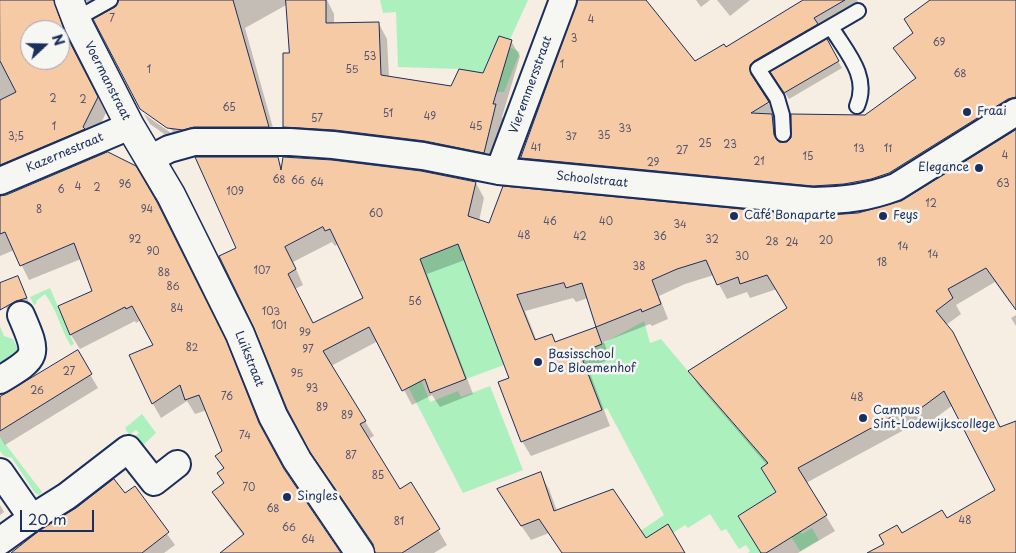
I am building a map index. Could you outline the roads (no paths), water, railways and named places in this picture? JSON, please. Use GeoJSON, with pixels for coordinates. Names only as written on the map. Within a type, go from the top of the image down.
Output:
{"type":"FeatureCollection","features":[{"type":"Feature","properties":{"kind":"street","name":"Vieremmersstraat"},"geometry":{"type":"LineString","coordinates":[[499,171],[563,0]]}},
{"type":"Feature","properties":{"kind":"street","name":"Voermanstraat"},"geometry":{"type":"LineString","coordinates":[[73,9],[130,126],[150,158]]}},
{"type":"Feature","properties":{"kind":"street","name":"Schoolstraat"},"geometry":{"type":"LineString","coordinates":[[150,158],[169,149],[194,142],[290,142],[378,149],[499,171],[779,192],[813,201],[850,200],[901,192],[1016,112]]}},
{"type":"Feature","properties":{"kind":"street","name":"Kazernestraat"},"geometry":{"type":"LineString","coordinates":[[0,181],[130,126]]}},
{"type":"Feature","properties":{"kind":"street","name":"Luikstraat"},"geometry":{"type":"LineString","coordinates":[[150,158],[172,195],[240,334],[272,416],[297,460],[360,553]]}},
{"type":"Feature","properties":{"kind":"street"},"geometry":{"type":"LineString","coordinates":[[0,380],[28,361],[33,352],[32,339],[21,315]]}},
{"type":"Feature","properties":{"kind":"street"},"geometry":{"type":"LineString","coordinates":[[0,541],[67,496],[128,449],[154,482],[177,464]]}},
{"type":"Feature","properties":{"kind":"street"},"geometry":{"type":"LineString","coordinates":[[0,472],[32,518]]}},
{"type":"Feature","properties":{"kind":"lane"},"geometry":{"type":"LineString","coordinates":[[73,9],[110,0]]}},
{"type":"Feature","properties":{"kind":"lane"},"geometry":{"type":"LineString","coordinates":[[783,134],[782,114],[777,98],[758,69],[858,12]]}},
{"type":"Feature","properties":{"kind":"lane"},"geometry":{"type":"LineString","coordinates":[[831,27],[856,69],[862,83],[861,96],[857,106]]}},
{"type":"Feature","properties":{"kind":"place","name":"Fraai"},"geometry":{"type":"Point","coordinates":[967,112]}},
{"type":"Feature","properties":{"kind":"place","name":"Elegance"},"geometry":{"type":"Point","coordinates":[979,168]}},
{"type":"Feature","properties":{"kind":"place","name":"Café Bonaparte"},"geometry":{"type":"Point","coordinates":[734,216]}},
{"type":"Feature","properties":{"kind":"place","name":"Feys"},"geometry":{"type":"Point","coordinates":[883,216]}},
{"type":"Feature","properties":{"kind":"place","name":"Basisschool De Bloemenhof"},"geometry":{"type":"Point","coordinates":[538,362]}},
{"type":"Feature","properties":{"kind":"place","name":"Campus Sint-Lodewijkscollege"},"geometry":{"type":"Point","coordinates":[863,418]}},
{"type":"Feature","properties":{"kind":"place","name":"Singles"},"geometry":{"type":"Point","coordinates":[287,497]}}]}
